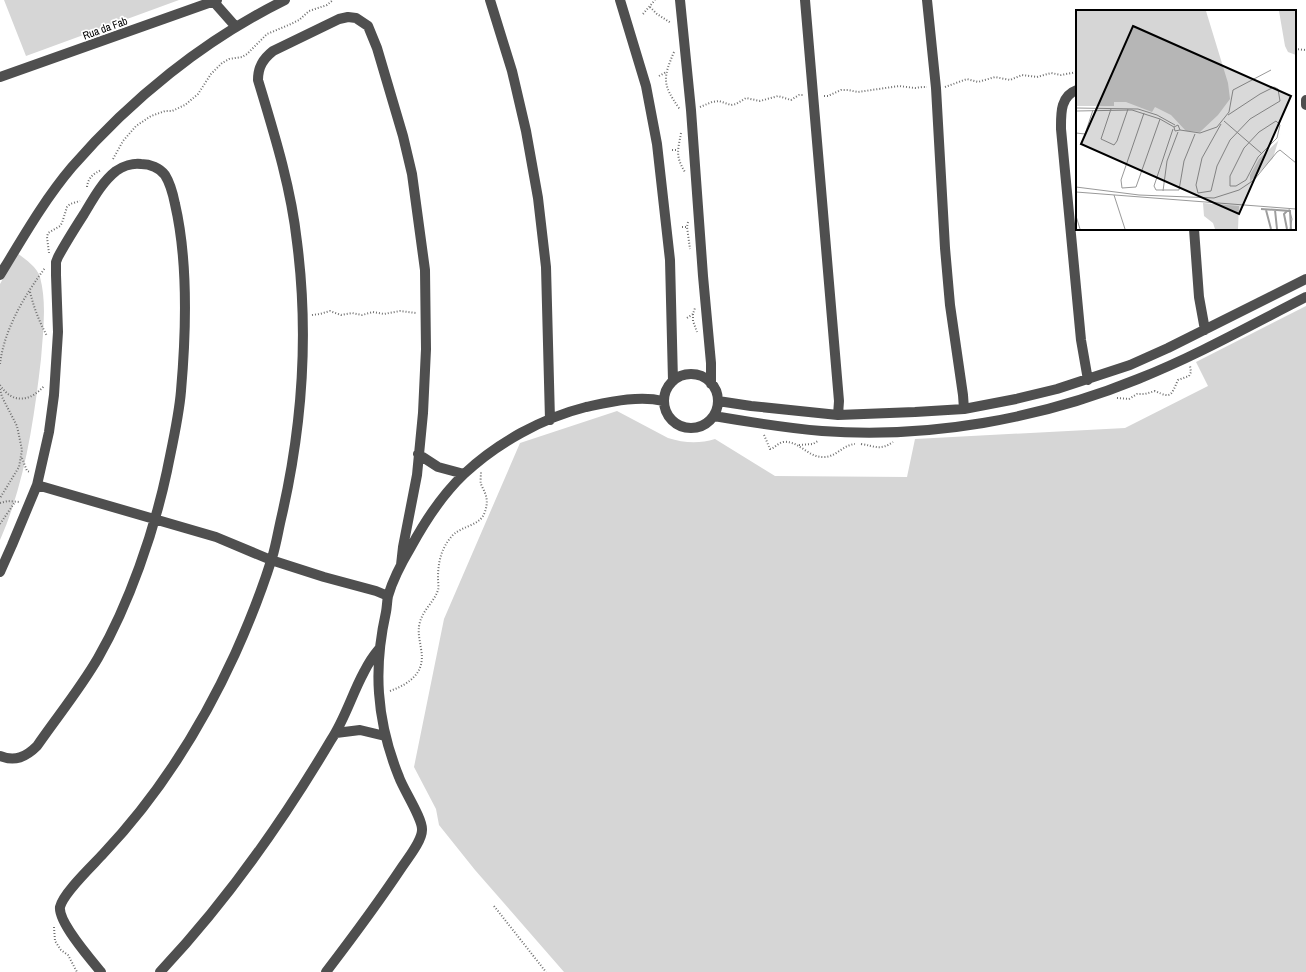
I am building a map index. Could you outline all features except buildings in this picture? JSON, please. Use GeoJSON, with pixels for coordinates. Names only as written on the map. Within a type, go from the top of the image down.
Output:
{"type":"FeatureCollection","features":[{"type":"Feature","properties":{"kind":"street"},"geometry":{"type":"LineString","coordinates":[[0,275],[49,198],[71,168],[136,103],[169,74],[236,27],[285,0]]}},
{"type":"Feature","properties":{"kind":"street"},"geometry":{"type":"LineString","coordinates":[[490,0],[512,71],[525,124],[538,198],[546,267],[550,420]]}},
{"type":"Feature","properties":{"kind":"street"},"geometry":{"type":"LineString","coordinates":[[620,0],[646,86],[657,144],[670,260],[673,380]]}},
{"type":"Feature","properties":{"kind":"street"},"geometry":{"type":"LineString","coordinates":[[680,0],[691,110],[711,363],[711,384]]}},
{"type":"Feature","properties":{"kind":"street"},"geometry":{"type":"LineString","coordinates":[[805,0],[839,401],[838,415]]}},
{"type":"Feature","properties":{"kind":"street"},"geometry":{"type":"LineString","coordinates":[[927,0],[936,88],[938,145],[950,305],[964,409]]}},
{"type":"Feature","properties":{"kind":"street"},"geometry":{"type":"LineString","coordinates":[[215,1],[236,27]]}},
{"type":"Feature","properties":{"kind":"street","name":"Rua da Fab"},"geometry":{"type":"LineString","coordinates":[[0,77],[215,1]]}},
{"type":"Feature","properties":{"kind":"street"},"geometry":{"type":"LineString","coordinates":[[101,972],[82,949],[61,914],[60,905],[67,893],[116,841],[144,806],[164,779],[199,722],[236,652],[258,596],[271,560],[289,483],[299,412],[303,360],[303,315],[297,241],[290,197],[273,126],[258,80],[258,72],[265,57],[273,51],[339,19],[348,17],[356,18],[368,26],[385,71],[403,136],[417,203],[424,263],[426,349],[424,393],[417,475],[401,565]]}},
{"type":"Feature","properties":{"kind":"street"},"geometry":{"type":"LineString","coordinates":[[1076,90],[1069,94],[1064,102],[1061,110],[1061,129],[1081,340],[1088,380]]}},
{"type":"Feature","properties":{"kind":"street"},"geometry":{"type":"LineString","coordinates":[[1306,100],[1306,105]]}},
{"type":"Feature","properties":{"kind":"street"},"geometry":{"type":"LineString","coordinates":[[0,572],[38,481],[49,432],[55,379],[58,315],[53,262],[58,257],[63,246],[96,194],[117,170],[126,165],[143,164],[157,168],[164,174],[172,193],[180,235],[184,320],[181,394],[167,471],[139,567],[115,626],[87,677],[37,746],[30,752],[15,759],[8,759],[0,756]]}},
{"type":"Feature","properties":{"kind":"street"},"geometry":{"type":"LineString","coordinates":[[1194,230],[1199,297],[1205,330]]}},
{"type":"Feature","properties":{"kind":"street"},"geometry":{"type":"LineString","coordinates":[[718,401],[838,415],[908,413],[964,409],[1016,399],[1088,380],[1130,364],[1205,330],[1306,279]]}},
{"type":"Feature","properties":{"kind":"street"},"geometry":{"type":"LineString","coordinates":[[714,416],[822,431],[867,432],[934,429],[1019,416],[1057,406],[1137,380],[1186,358],[1306,297]]}},
{"type":"Feature","properties":{"kind":"street"},"geometry":{"type":"LineString","coordinates":[[692,374],[704,378],[711,384],[716,392],[718,401],[714,416],[708,423],[691,429],[683,428],[668,418],[664,410],[663,401],[664,394],[673,380],[692,374]]}},
{"type":"Feature","properties":{"kind":"street"},"geometry":{"type":"LineString","coordinates":[[326,972],[380,899],[418,841],[422,830],[420,820],[399,779],[385,736],[379,694],[379,649],[388,596],[401,565],[432,511],[464,474],[513,437],[573,410],[600,404],[636,399],[663,401]]}},
{"type":"Feature","properties":{"kind":"street"},"geometry":{"type":"LineString","coordinates":[[418,454],[438,467],[464,474]]}},
{"type":"Feature","properties":{"kind":"street"},"geometry":{"type":"LineString","coordinates":[[38,481],[154,519],[216,537],[271,560],[324,577],[376,591],[388,596]]}},
{"type":"Feature","properties":{"kind":"street"},"geometry":{"type":"LineString","coordinates":[[160,972],[206,919],[260,849],[303,786],[336,733],[363,674],[379,649]]}},
{"type":"Feature","properties":{"kind":"street"},"geometry":{"type":"LineString","coordinates":[[336,733],[360,730],[385,736]]}},
{"type":"Feature","properties":{"kind":"path"},"geometry":{"type":"LineString","coordinates":[[112,162],[123,141],[136,126],[151,116],[165,111],[172,111],[185,105],[198,94],[211,74],[222,63],[229,59],[242,57],[267,34],[299,20],[309,11],[323,7],[333,0]]}},
{"type":"Feature","properties":{"kind":"path"},"geometry":{"type":"LineString","coordinates":[[643,14],[655,0]]}},
{"type":"Feature","properties":{"kind":"path"},"geometry":{"type":"LineString","coordinates":[[650,7],[657,14],[672,24]]}},
{"type":"Feature","properties":{"kind":"path"},"geometry":{"type":"LineString","coordinates":[[676,47],[666,72],[666,85],[669,94],[679,108],[683,110],[691,110],[719,101],[736,104],[746,98],[760,101],[778,96],[791,100],[799,95],[814,97],[828,96],[841,90],[866,92],[899,86],[914,88],[922,86],[936,88],[950,86],[966,79],[978,82],[995,77],[1010,80],[1022,75],[1037,77],[1051,73],[1061,75],[1076,72]]}},
{"type":"Feature","properties":{"kind":"path"},"geometry":{"type":"LineString","coordinates":[[1296,49],[1306,50]]}},
{"type":"Feature","properties":{"kind":"path"},"geometry":{"type":"LineString","coordinates":[[658,76],[666,72]]}},
{"type":"Feature","properties":{"kind":"path"},"geometry":{"type":"LineString","coordinates":[[672,150],[677,150]]}},
{"type":"Feature","properties":{"kind":"path"},"geometry":{"type":"LineString","coordinates":[[88,192],[88,182],[90,177],[106,167]]}},
{"type":"Feature","properties":{"kind":"path"},"geometry":{"type":"LineString","coordinates":[[0,364],[2,351],[15,315],[30,290],[53,262],[47,237],[48,233],[60,226],[67,207],[70,204],[82,199]]}},
{"type":"Feature","properties":{"kind":"path"},"geometry":{"type":"LineString","coordinates":[[30,290],[34,309],[39,322],[47,336],[57,348]]}},
{"type":"Feature","properties":{"kind":"path"},"geometry":{"type":"LineString","coordinates":[[303,315],[320,314],[330,311],[341,315],[352,313],[362,315],[373,312],[384,314],[400,311],[409,313],[425,312]]}},
{"type":"Feature","properties":{"kind":"path"},"geometry":{"type":"LineString","coordinates":[[1107,390],[1108,393],[1114,397],[1125,399],[1129,399],[1137,394],[1145,394],[1155,391],[1166,396],[1170,395],[1174,391],[1178,380],[1189,376],[1192,372],[1186,358]]}},
{"type":"Feature","properties":{"kind":"path"},"geometry":{"type":"LineString","coordinates":[[0,384],[10,395],[20,399],[37,394],[48,381],[55,379]]}},
{"type":"Feature","properties":{"kind":"path"},"geometry":{"type":"LineString","coordinates":[[0,389],[2,397],[17,426],[22,450],[19,467],[0,498]]}},
{"type":"Feature","properties":{"kind":"path"},"geometry":{"type":"LineString","coordinates":[[759,423],[770,449],[781,442],[788,442],[797,445],[808,453],[822,457],[833,454],[851,444],[878,448],[884,447],[898,439],[904,431]]}},
{"type":"Feature","properties":{"kind":"path"},"geometry":{"type":"LineString","coordinates":[[21,456],[27,471],[38,481]]}},
{"type":"Feature","properties":{"kind":"path"},"geometry":{"type":"LineString","coordinates":[[379,694],[403,686],[412,680],[419,669],[422,660],[418,638],[419,623],[438,590],[439,562],[445,544],[453,534],[478,521],[484,515],[487,504],[485,493],[481,485],[482,459]]}},
{"type":"Feature","properties":{"kind":"path"},"geometry":{"type":"LineString","coordinates":[[0,503],[15,501],[29,504]]}},
{"type":"Feature","properties":{"kind":"path"},"geometry":{"type":"LineString","coordinates":[[0,524],[15,501]]}},
{"type":"Feature","properties":{"kind":"path"},"geometry":{"type":"LineString","coordinates":[[494,906],[546,972]]}},
{"type":"Feature","properties":{"kind":"path"},"geometry":{"type":"LineString","coordinates":[[61,914],[54,924],[55,941],[60,950],[68,956],[77,972]]}},
{"type":"Feature","properties":{"kind":"shaded area"},"geometry":{"type":"Polygon","coordinates":[[[4,0],[179,0],[26,56],[4,0]]]}},
{"type":"Feature","properties":{"kind":"shaded area"},"geometry":{"type":"Polygon","coordinates":[[[17,253],[34,267],[40,277],[44,307],[43,328],[41,359],[32,428],[16,496],[0,540],[0,284],[17,253]]]}},
{"type":"Feature","properties":{"kind":"shaded area"},"geometry":{"type":"Polygon","coordinates":[[[1306,306],[1306,972],[564,972],[475,870],[439,825],[436,809],[414,767],[444,619],[520,443],[617,411],[668,438],[692,442],[703,442],[715,439],[775,476],[907,477],[915,439],[1125,428],[1208,386],[1196,362],[1306,306]]]}}]}
